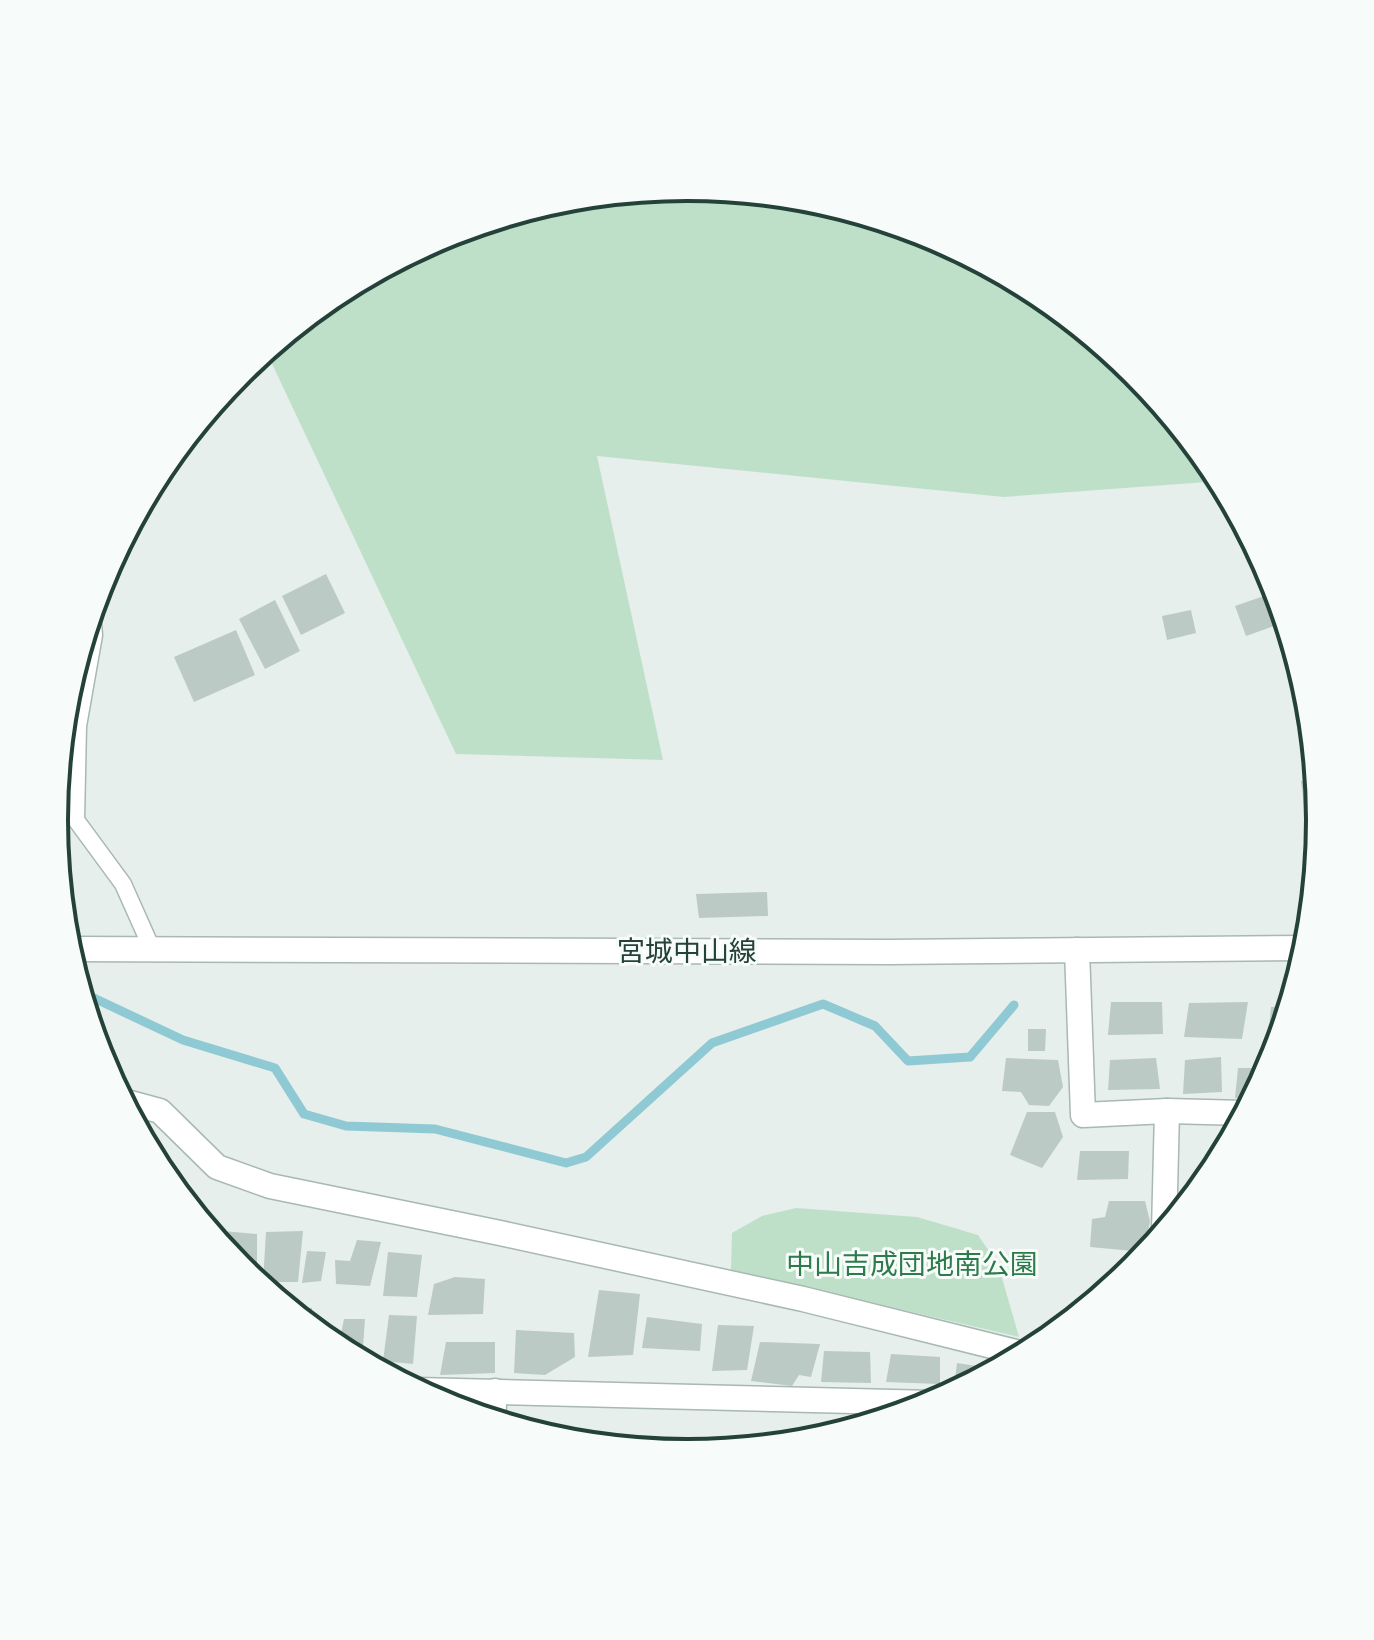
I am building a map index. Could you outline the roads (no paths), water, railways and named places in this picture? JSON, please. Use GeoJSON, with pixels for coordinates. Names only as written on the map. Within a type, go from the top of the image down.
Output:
{"type":"FeatureCollection","features":[{"type":"Feature","properties":{"kind":"street","name":"宮城中山線"},"geometry":{"type":"LineString","coordinates":[[82,949],[857,952],[1292,948]]}},
{"type":"Feature","properties":{"kind":"street"},"geometry":{"type":"LineString","coordinates":[[1077,950],[1083,1115],[1167,1111],[1232,1113]]}},
{"type":"Feature","properties":{"kind":"street"},"geometry":{"type":"LineString","coordinates":[[138,1105],[160,1111],[217,1167],[270,1186],[803,1299],[1007,1350]]}},
{"type":"Feature","properties":{"kind":"street"},"geometry":{"type":"LineString","coordinates":[[1164,1213],[1167,1111]]}},
{"type":"Feature","properties":{"kind":"street"},"geometry":{"type":"LineString","coordinates":[[446,1390],[897,1402]]}},
{"type":"Feature","properties":{"kind":"street"},"geometry":{"type":"LineString","coordinates":[[494,1408],[495,1391]]}},
{"type":"Feature","properties":{"kind":"lane"},"geometry":{"type":"LineString","coordinates":[[76,820],[78,726],[90,655]]}},
{"type":"Feature","properties":{"kind":"lane"},"geometry":{"type":"LineString","coordinates":[[68,812],[123,884],[152,949]]}},
{"type":"Feature","properties":{"kind":"waterway"},"geometry":{"type":"LineString","coordinates":[[95,998],[183,1040],[275,1068],[304,1114],[346,1126],[435,1129],[566,1163],[586,1157],[712,1043],[823,1004],[875,1026],[908,1061],[970,1057],[1014,1005]]}},
{"type":"Feature","properties":{"kind":"park label","name":"中山吉成団地南公園"},"geometry":{"type":"Point","coordinates":[912,1264]}}]}
